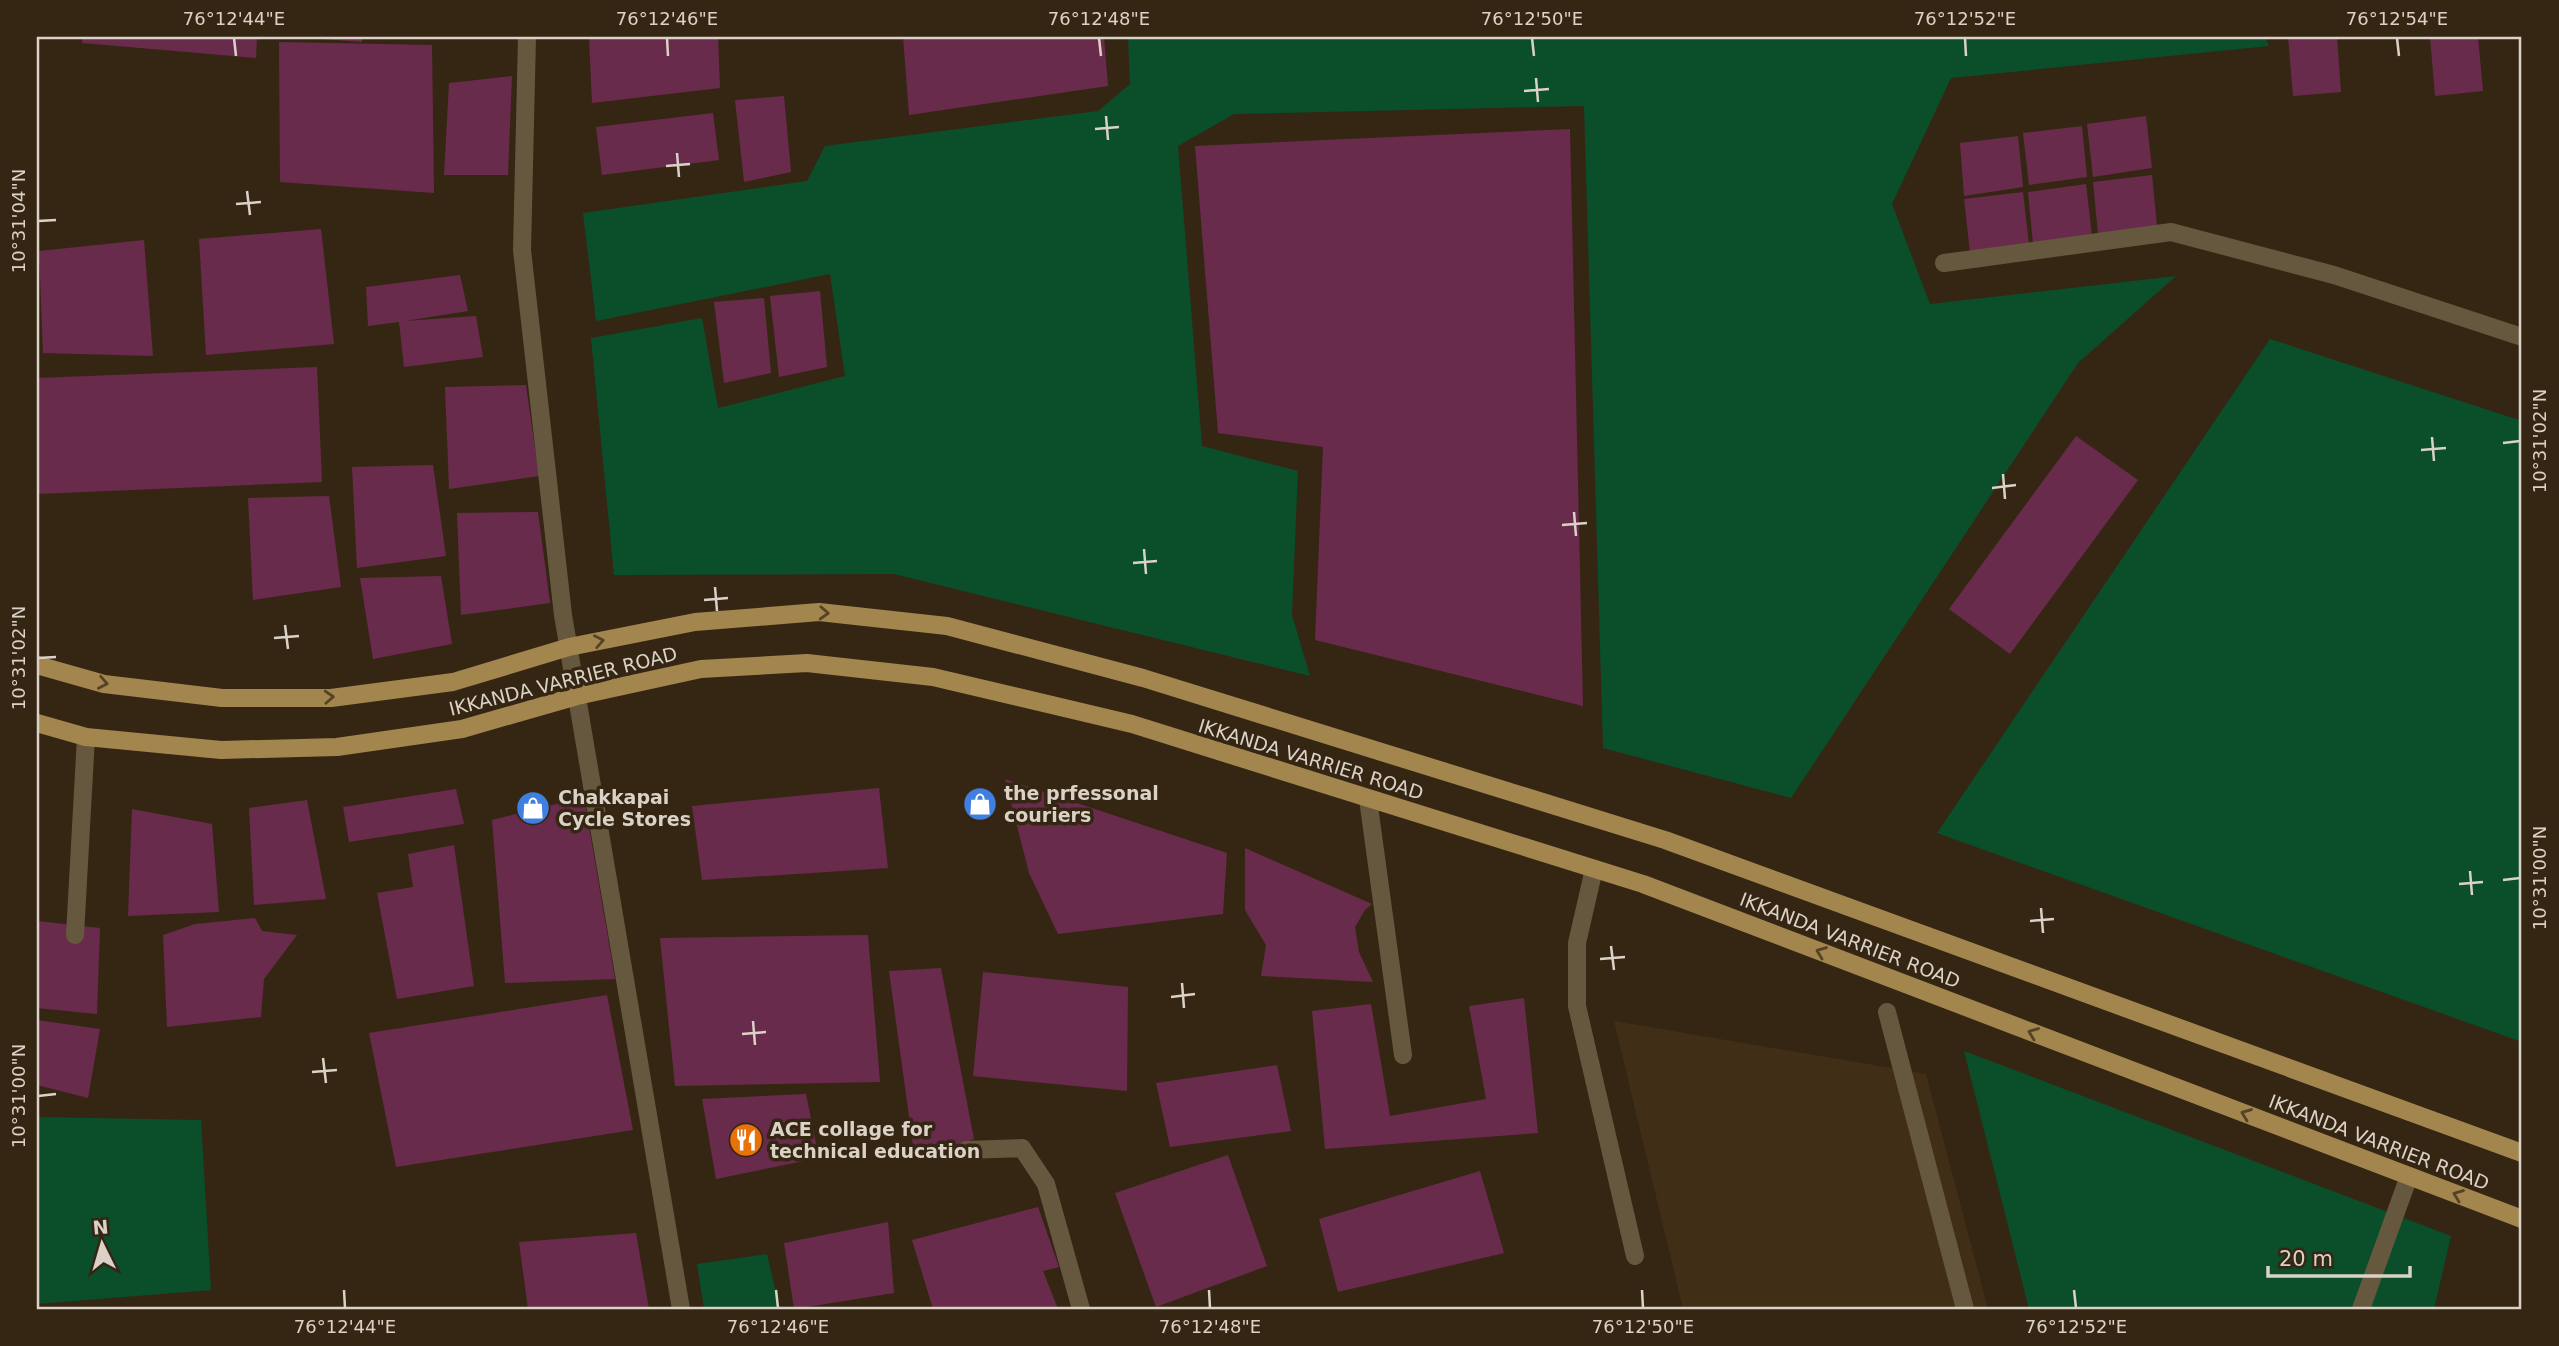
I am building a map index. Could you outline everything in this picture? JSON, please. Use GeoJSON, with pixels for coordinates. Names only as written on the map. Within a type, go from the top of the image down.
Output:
{"type":"FeatureCollection","features":[{"type":"Feature","properties":{"kind":"main road","name":"IKKANDA VARRIER ROAD"},"geometry":{"type":"LineString","coordinates":[[37,665],[103,684],[222,698],[331,698],[453,682],[569,647],[695,622],[819,612],[947,626],[1143,678],[1665,841],[2522,1153]]}},
{"type":"Feature","properties":{"kind":"main road","name":"IKKANDA VARRIER ROAD"},"geometry":{"type":"LineString","coordinates":[[37,723],[86,737],[222,750],[337,747],[462,729],[577,696],[701,669],[807,663],[933,677],[1132,724],[1643,884],[2522,1219]]}},
{"type":"Feature","properties":{"kind":"street"},"geometry":{"type":"LineString","coordinates":[[527,37],[522,250],[563,615],[681,1309]]}},
{"type":"Feature","properties":{"kind":"street"},"geometry":{"type":"LineString","coordinates":[[1944,263],[2171,232],[2334,275],[2522,337]]}},
{"type":"Feature","properties":{"kind":"street"},"geometry":{"type":"LineString","coordinates":[[75,935],[86,737]]}},
{"type":"Feature","properties":{"kind":"street"},"geometry":{"type":"LineString","coordinates":[[1368,799],[1403,1055]]}},
{"type":"Feature","properties":{"kind":"street"},"geometry":{"type":"LineString","coordinates":[[1594,869],[1577,943],[1577,1006],[1635,1255]]}},
{"type":"Feature","properties":{"kind":"street"},"geometry":{"type":"LineString","coordinates":[[1887,1012],[1965,1309]]}},
{"type":"Feature","properties":{"kind":"street"},"geometry":{"type":"LineString","coordinates":[[966,1150],[1022,1148],[1046,1184],[1081,1309]]}},
{"type":"Feature","properties":{"kind":"street"},"geometry":{"type":"LineString","coordinates":[[2361,1309],[2409,1176]]}},
{"type":"Feature","properties":{"kind":"shaded area"},"geometry":{"type":"Polygon","coordinates":[[[1614,1021],[1926,1074],[1988,1309],[1683,1309],[1614,1021]]]}},
{"type":"Feature","properties":{"kind":"green space"},"geometry":{"type":"Polygon","coordinates":[[[1128,37],[2265,37],[2269,46],[1951,78],[1892,204],[1930,304],[2176,276],[2078,363],[1791,798],[1603,748],[1584,106],[1234,114],[1178,146],[1202,446],[1298,471],[1292,615],[1310,676],[894,574],[614,575],[591,338],[702,318],[718,408],[845,376],[830,274],[596,321],[583,213],[807,181],[825,146],[1098,111],[1130,84],[1128,37]]]}},
{"type":"Feature","properties":{"kind":"green space"},"geometry":{"type":"Polygon","coordinates":[[[2270,339],[2522,421],[2522,1042],[1937,833],[2270,339]]]}},
{"type":"Feature","properties":{"kind":"green space"},"geometry":{"type":"Polygon","coordinates":[[[1964,1051],[2451,1236],[2434,1309],[2029,1309],[1964,1051]]]}},
{"type":"Feature","properties":{"kind":"green space"},"geometry":{"type":"Polygon","coordinates":[[[37,1117],[201,1120],[211,1290],[37,1304],[37,1117]]]}},
{"type":"Feature","properties":{"kind":"green space"},"geometry":{"type":"Polygon","coordinates":[[[767,1254],[780,1309],[704,1309],[697,1264],[767,1254]]]}},
{"type":"Feature","properties":{"kind":"building"},"geometry":{"type":"Polygon","coordinates":[[[83,37],[257,37],[256,58],[82,43],[83,37]]]}},
{"type":"Feature","properties":{"kind":"building"},"geometry":{"type":"Polygon","coordinates":[[[362,37],[362,42],[322,39],[362,37]]]}},
{"type":"Feature","properties":{"kind":"building"},"geometry":{"type":"Polygon","coordinates":[[[589,37],[718,37],[720,88],[592,103],[589,37]]]}},
{"type":"Feature","properties":{"kind":"building"},"geometry":{"type":"Polygon","coordinates":[[[903,37],[1104,37],[1108,86],[909,115],[903,37]]]}},
{"type":"Feature","properties":{"kind":"building"},"geometry":{"type":"Polygon","coordinates":[[[2288,37],[2337,37],[2341,92],[2293,96],[2288,37]]]}},
{"type":"Feature","properties":{"kind":"building"},"geometry":{"type":"Polygon","coordinates":[[[2430,37],[2478,37],[2483,91],[2435,96],[2430,37]]]}},
{"type":"Feature","properties":{"kind":"building"},"geometry":{"type":"Polygon","coordinates":[[[279,42],[432,45],[434,193],[280,182],[279,42]]]}},
{"type":"Feature","properties":{"kind":"building"},"geometry":{"type":"Polygon","coordinates":[[[512,76],[508,175],[444,175],[449,83],[512,76]]]}},
{"type":"Feature","properties":{"kind":"building"},"geometry":{"type":"Polygon","coordinates":[[[784,96],[791,172],[744,182],[735,100],[784,96]]]}},
{"type":"Feature","properties":{"kind":"building"},"geometry":{"type":"Polygon","coordinates":[[[713,113],[719,160],[602,175],[596,127],[713,113]]]}},
{"type":"Feature","properties":{"kind":"building"},"geometry":{"type":"Polygon","coordinates":[[[2146,116],[2152,168],[2093,177],[2087,124],[2146,116]]]}},
{"type":"Feature","properties":{"kind":"building"},"geometry":{"type":"Polygon","coordinates":[[[2082,126],[2087,177],[2029,185],[2023,133],[2082,126]]]}},
{"type":"Feature","properties":{"kind":"building"},"geometry":{"type":"Polygon","coordinates":[[[1570,129],[1583,706],[1315,640],[1323,447],[1218,433],[1195,146],[1570,129]]]}},
{"type":"Feature","properties":{"kind":"building"},"geometry":{"type":"Polygon","coordinates":[[[2018,136],[2023,187],[1964,196],[1960,143],[2018,136]]]}},
{"type":"Feature","properties":{"kind":"building"},"geometry":{"type":"Polygon","coordinates":[[[2152,175],[2157,226],[2098,234],[2093,182],[2152,175]]]}},
{"type":"Feature","properties":{"kind":"building"},"geometry":{"type":"Polygon","coordinates":[[[2086,184],[2092,236],[2033,244],[2028,192],[2086,184]]]}},
{"type":"Feature","properties":{"kind":"building"},"geometry":{"type":"Polygon","coordinates":[[[2023,192],[2029,244],[1970,252],[1964,199],[2023,192]]]}},
{"type":"Feature","properties":{"kind":"building"},"geometry":{"type":"Polygon","coordinates":[[[321,229],[334,344],[206,355],[199,239],[321,229]]]}},
{"type":"Feature","properties":{"kind":"building"},"geometry":{"type":"Polygon","coordinates":[[[144,240],[153,356],[43,353],[39,251],[144,240]]]}},
{"type":"Feature","properties":{"kind":"building"},"geometry":{"type":"Polygon","coordinates":[[[460,275],[468,311],[405,321],[476,316],[483,357],[404,367],[399,322],[368,326],[366,287],[460,275]]]}},
{"type":"Feature","properties":{"kind":"building"},"geometry":{"type":"Polygon","coordinates":[[[820,291],[827,367],[779,377],[770,296],[820,291]]]}},
{"type":"Feature","properties":{"kind":"building"},"geometry":{"type":"Polygon","coordinates":[[[764,298],[771,373],[724,383],[714,302],[764,298]]]}},
{"type":"Feature","properties":{"kind":"building"},"geometry":{"type":"Polygon","coordinates":[[[317,367],[322,482],[37,494],[37,378],[317,367]]]}},
{"type":"Feature","properties":{"kind":"building"},"geometry":{"type":"Polygon","coordinates":[[[526,385],[539,476],[449,489],[445,387],[526,385]]]}},
{"type":"Feature","properties":{"kind":"building"},"geometry":{"type":"Polygon","coordinates":[[[2076,436],[2138,480],[2010,654],[1949,609],[2076,436]]]}},
{"type":"Feature","properties":{"kind":"building"},"geometry":{"type":"Polygon","coordinates":[[[433,465],[446,556],[357,568],[352,467],[433,465]]]}},
{"type":"Feature","properties":{"kind":"building"},"geometry":{"type":"Polygon","coordinates":[[[329,496],[341,587],[253,600],[248,498],[329,496]]]}},
{"type":"Feature","properties":{"kind":"building"},"geometry":{"type":"Polygon","coordinates":[[[538,512],[550,603],[461,615],[457,513],[538,512]]]}},
{"type":"Feature","properties":{"kind":"building"},"geometry":{"type":"Polygon","coordinates":[[[441,576],[452,644],[373,659],[360,578],[441,576]]]}},
{"type":"Feature","properties":{"kind":"building"},"geometry":{"type":"Polygon","coordinates":[[[1005,779],[1227,853],[1223,914],[1058,934],[1029,873],[1005,779]]]}},
{"type":"Feature","properties":{"kind":"building"},"geometry":{"type":"Polygon","coordinates":[[[879,788],[888,868],[702,880],[692,806],[879,788]]]}},
{"type":"Feature","properties":{"kind":"building"},"geometry":{"type":"Polygon","coordinates":[[[456,789],[464,824],[349,842],[343,807],[456,789]]]}},
{"type":"Feature","properties":{"kind":"building"},"geometry":{"type":"Polygon","coordinates":[[[584,797],[615,979],[505,983],[492,820],[584,797]]]}},
{"type":"Feature","properties":{"kind":"building"},"geometry":{"type":"Polygon","coordinates":[[[307,800],[326,899],[254,905],[249,808],[307,800]]]}},
{"type":"Feature","properties":{"kind":"building"},"geometry":{"type":"Polygon","coordinates":[[[132,809],[212,824],[219,912],[128,916],[132,809]]]}},
{"type":"Feature","properties":{"kind":"building"},"geometry":{"type":"Polygon","coordinates":[[[454,845],[474,986],[397,999],[377,893],[413,887],[408,854],[454,845]]]}},
{"type":"Feature","properties":{"kind":"building"},"geometry":{"type":"Polygon","coordinates":[[[1245,848],[1372,904],[1355,927],[1359,952],[1373,982],[1261,976],[1266,945],[1245,910],[1245,848]]]}},
{"type":"Feature","properties":{"kind":"building"},"geometry":{"type":"Polygon","coordinates":[[[255,918],[262,931],[297,935],[264,979],[261,1017],[167,1027],[163,935],[195,924],[255,918]]]}},
{"type":"Feature","properties":{"kind":"building"},"geometry":{"type":"Polygon","coordinates":[[[37,921],[100,928],[97,1014],[37,1008],[37,921]]]}},
{"type":"Feature","properties":{"kind":"building"},"geometry":{"type":"Polygon","coordinates":[[[868,935],[880,1082],[675,1086],[660,938],[868,935]]]}},
{"type":"Feature","properties":{"kind":"building"},"geometry":{"type":"Polygon","coordinates":[[[941,968],[974,1139],[915,1160],[889,971],[941,968]]]}},
{"type":"Feature","properties":{"kind":"building"},"geometry":{"type":"Polygon","coordinates":[[[983,972],[1128,987],[1127,1091],[973,1076],[983,972]]]}},
{"type":"Feature","properties":{"kind":"building"},"geometry":{"type":"Polygon","coordinates":[[[607,995],[633,1130],[396,1167],[369,1033],[607,995]]]}},
{"type":"Feature","properties":{"kind":"building"},"geometry":{"type":"Polygon","coordinates":[[[1524,998],[1538,1133],[1325,1149],[1312,1011],[1371,1004],[1390,1116],[1486,1099],[1469,1006],[1524,998]]]}},
{"type":"Feature","properties":{"kind":"building"},"geometry":{"type":"Polygon","coordinates":[[[37,1020],[100,1029],[88,1098],[37,1085],[37,1020]]]}},
{"type":"Feature","properties":{"kind":"building"},"geometry":{"type":"Polygon","coordinates":[[[1277,1065],[1291,1131],[1170,1147],[1156,1083],[1277,1065]]]}},
{"type":"Feature","properties":{"kind":"building"},"geometry":{"type":"Polygon","coordinates":[[[806,1094],[819,1158],[716,1179],[702,1099],[806,1094]]]}},
{"type":"Feature","properties":{"kind":"building"},"geometry":{"type":"Polygon","coordinates":[[[1228,1155],[1267,1266],[1156,1307],[1115,1193],[1228,1155]]]}},
{"type":"Feature","properties":{"kind":"building"},"geometry":{"type":"Polygon","coordinates":[[[1480,1171],[1504,1253],[1338,1292],[1319,1219],[1480,1171]]]}},
{"type":"Feature","properties":{"kind":"building"},"geometry":{"type":"Polygon","coordinates":[[[1038,1207],[1059,1267],[1043,1271],[1058,1309],[933,1309],[912,1240],[1038,1207]]]}},
{"type":"Feature","properties":{"kind":"building"},"geometry":{"type":"Polygon","coordinates":[[[888,1222],[894,1293],[794,1309],[784,1243],[888,1222]]]}},
{"type":"Feature","properties":{"kind":"building"},"geometry":{"type":"Polygon","coordinates":[[[636,1233],[649,1309],[528,1309],[519,1242],[636,1233]]]}},
{"type":"Feature","properties":{"kind":"place","name":"the prfessonal couriers"},"geometry":{"type":"Point","coordinates":[980,804]}},
{"type":"Feature","properties":{"kind":"place","name":"Chakkapai Cycle Stores"},"geometry":{"type":"Point","coordinates":[533,808]}},
{"type":"Feature","properties":{"kind":"place","name":"ACE collage for technical education"},"geometry":{"type":"Point","coordinates":[746,1140]}}]}
